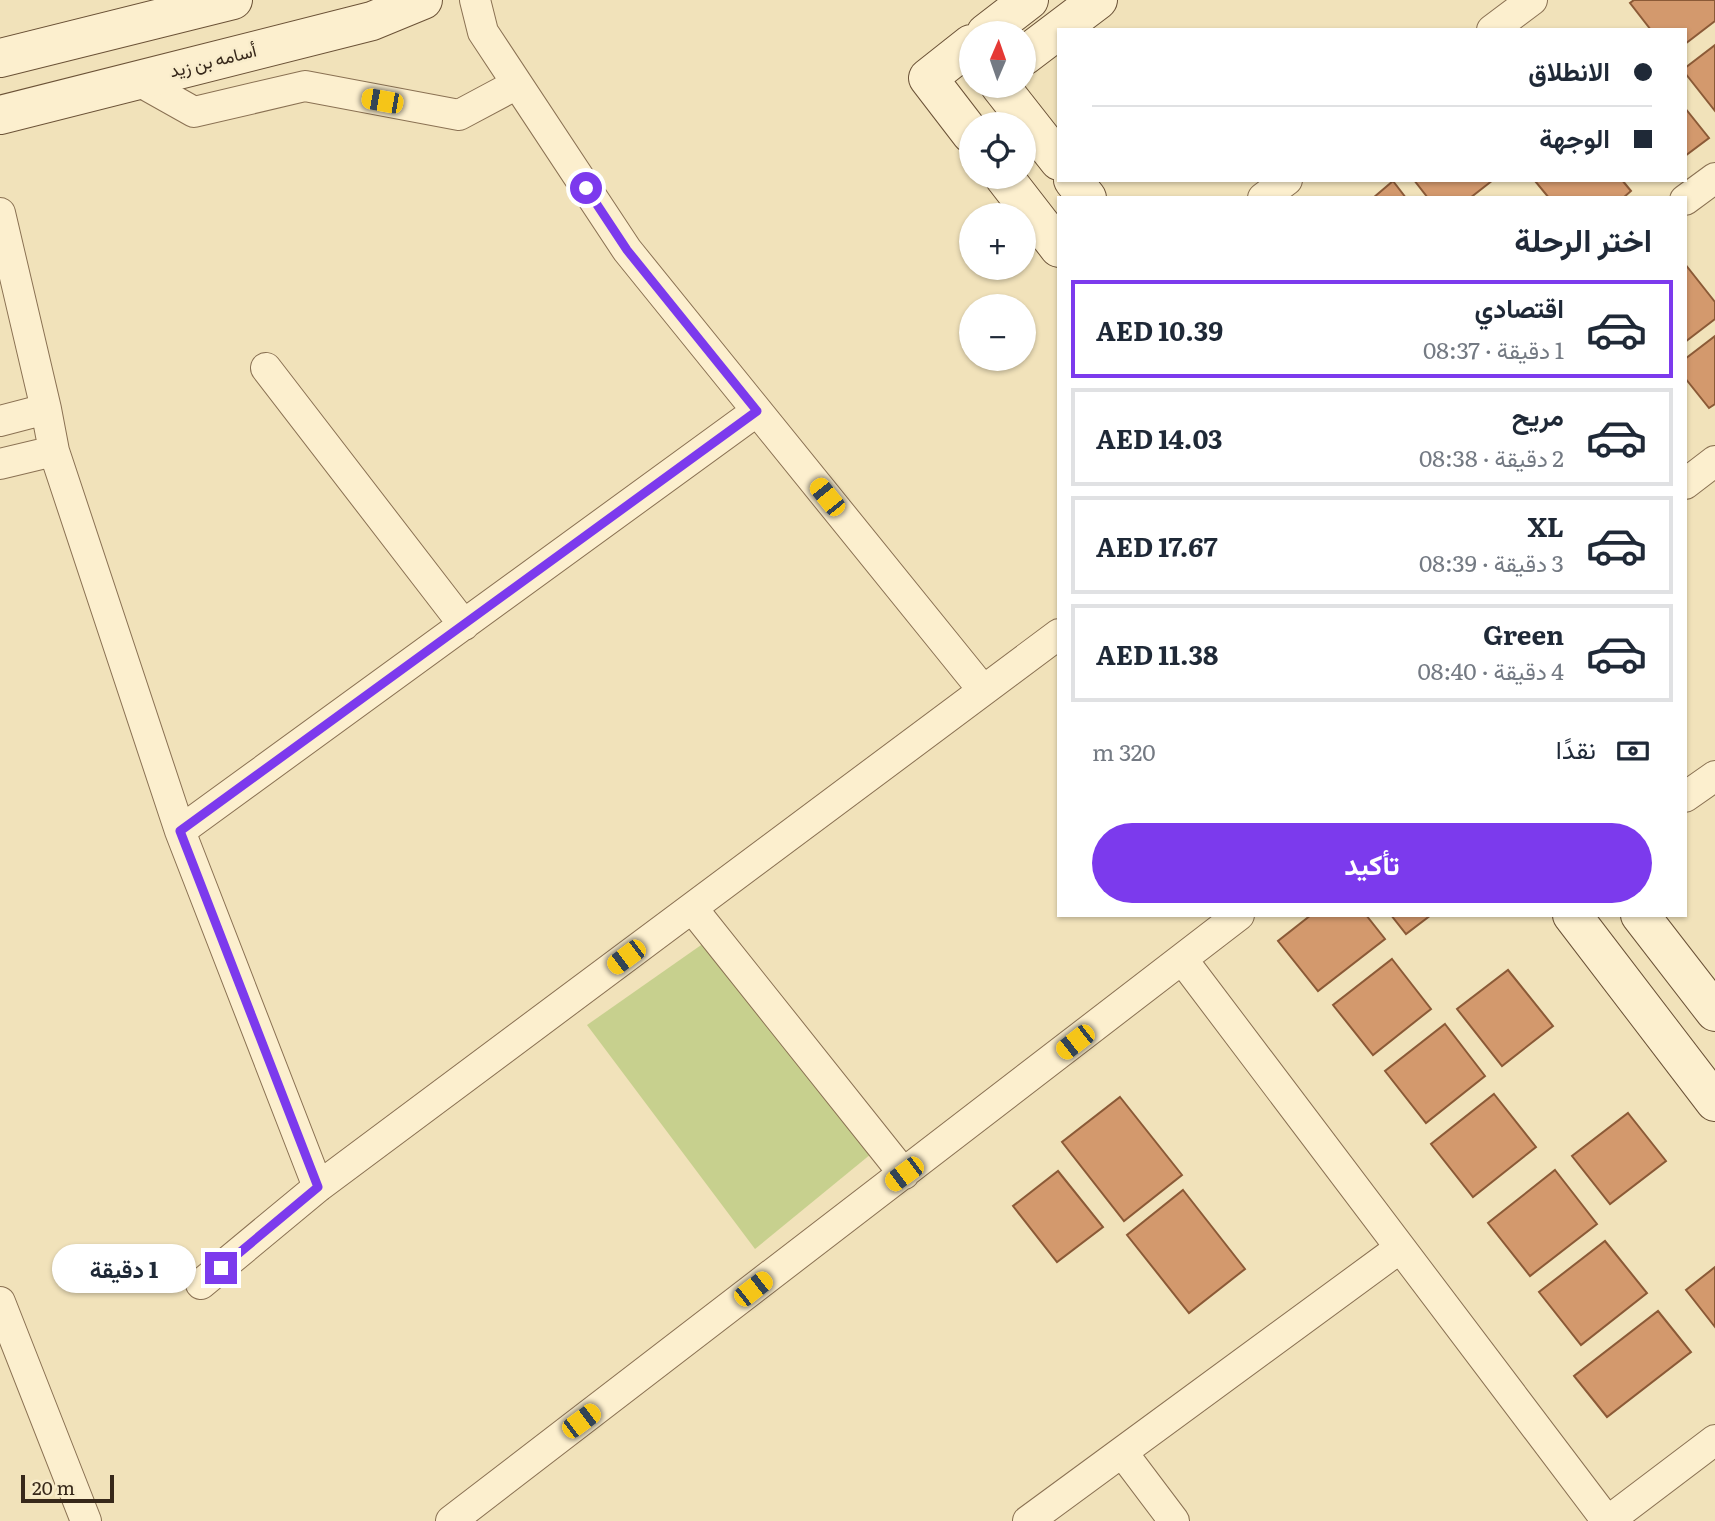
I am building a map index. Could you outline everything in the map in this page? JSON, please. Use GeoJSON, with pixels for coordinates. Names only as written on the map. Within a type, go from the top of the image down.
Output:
{"type":"FeatureCollection","features":[{"type":"Feature","properties":{"kind":"street"},"geometry":{"type":"LineString","coordinates":[[0,58],[233,0]]}},
{"type":"Feature","properties":{"kind":"street","name":"أسامه بن زيد"},"geometry":{"type":"LineString","coordinates":[[0,115],[372,21],[423,0]]}},
{"type":"Feature","properties":{"kind":"street"},"geometry":{"type":"LineString","coordinates":[[475,0],[482,32],[627,250],[983,690]]}},
{"type":"Feature","properties":{"kind":"street"},"geometry":{"type":"LineString","coordinates":[[1002,21],[1030,0]]}},
{"type":"Feature","properties":{"kind":"street"},"geometry":{"type":"LineString","coordinates":[[1061,28],[1098,0]]}},
{"type":"Feature","properties":{"kind":"street"},"geometry":{"type":"LineString","coordinates":[[1495,28],[1532,0]]}},
{"type":"Feature","properties":{"kind":"street"},"geometry":{"type":"LineString","coordinates":[[1036,47],[1057,31]]}},
{"type":"Feature","properties":{"kind":"street"},"geometry":{"type":"LineString","coordinates":[[959,53],[928,78],[959,118]]}},
{"type":"Feature","properties":{"kind":"street"},"geometry":{"type":"LineString","coordinates":[[137,80],[194,112],[305,86],[459,115],[517,84]]}},
{"type":"Feature","properties":{"kind":"street"},"geometry":{"type":"LineString","coordinates":[[1009,98],[1057,158]]}},
{"type":"Feature","properties":{"kind":"street"},"geometry":{"type":"LineString","coordinates":[[1687,199],[1715,178]]}},
{"type":"Feature","properties":{"kind":"street"},"geometry":{"type":"LineString","coordinates":[[1075,182],[1085,196]]}},
{"type":"Feature","properties":{"kind":"street"},"geometry":{"type":"LineString","coordinates":[[1266,196],[1284,182]]}},
{"type":"Feature","properties":{"kind":"street"},"geometry":{"type":"LineString","coordinates":[[1013,189],[1057,245]]}},
{"type":"Feature","properties":{"kind":"street"},"geometry":{"type":"LineString","coordinates":[[0,213],[54,450],[180,831],[318,1187]]}},
{"type":"Feature","properties":{"kind":"street"},"geometry":{"type":"LineString","coordinates":[[266,368],[464,625]]}},
{"type":"Feature","properties":{"kind":"street"},"geometry":{"type":"LineString","coordinates":[[0,421],[46,409]]}},
{"type":"Feature","properties":{"kind":"street"},"geometry":{"type":"LineString","coordinates":[[180,831],[757,411]]}},
{"type":"Feature","properties":{"kind":"street"},"geometry":{"type":"LineString","coordinates":[[0,464],[54,450]]}},
{"type":"Feature","properties":{"kind":"street"},"geometry":{"type":"LineString","coordinates":[[1687,482],[1715,461]]}},
{"type":"Feature","properties":{"kind":"street"},"geometry":{"type":"LineString","coordinates":[[201,1284],[318,1187],[1057,635]]}},
{"type":"Feature","properties":{"kind":"street"},"geometry":{"type":"LineString","coordinates":[[1687,796],[1715,776]]}},
{"type":"Feature","properties":{"kind":"street"},"geometry":{"type":"LineString","coordinates":[[692,908],[904,1174]]}},
{"type":"Feature","properties":{"kind":"street"},"geometry":{"type":"LineString","coordinates":[[452,1521],[1237,917]]}},
{"type":"Feature","properties":{"kind":"street"},"geometry":{"type":"LineString","coordinates":[[1574,917],[1715,1102]]}},
{"type":"Feature","properties":{"kind":"street"},"geometry":{"type":"LineString","coordinates":[[1642,917],[1715,1012]]}},
{"type":"Feature","properties":{"kind":"street"},"geometry":{"type":"LineString","coordinates":[[1182,959],[1608,1521],[1715,1440]]}},
{"type":"Feature","properties":{"kind":"street"},"geometry":{"type":"LineString","coordinates":[[1028,1521],[1400,1248]]}},
{"type":"Feature","properties":{"kind":"street"},"geometry":{"type":"LineString","coordinates":[[0,1303],[86,1521]]}},
{"type":"Feature","properties":{"kind":"street"},"geometry":{"type":"LineString","coordinates":[[1122,1452],[1174,1521]]}},
{"type":"Feature","properties":{"kind":"green space"},"geometry":{"type":"Polygon","coordinates":[[[704,943],[871,1154],[755,1249],[587,1025],[704,943]]]}},
{"type":"Feature","properties":{"kind":"building"},"geometry":{"type":"Polygon","coordinates":[[[1634,0],[1715,0],[1715,21],[1687,42],[1687,28],[1649,28],[1630,3],[1634,0]]]}},
{"type":"Feature","properties":{"kind":"building"},"geometry":{"type":"Polygon","coordinates":[[[1715,45],[1715,111],[1687,76],[1687,66],[1715,45]]]}},
{"type":"Feature","properties":{"kind":"building"},"geometry":{"type":"Polygon","coordinates":[[[1687,110],[1709,138],[1687,154],[1687,110]]]}},
{"type":"Feature","properties":{"kind":"building"},"geometry":{"type":"Polygon","coordinates":[[[1394,182],[1404,196],[1375,196],[1394,182]]]}},
{"type":"Feature","properties":{"kind":"building"},"geometry":{"type":"Polygon","coordinates":[[[1416,182],[1490,182],[1473,196],[1426,196],[1416,182]]]}},
{"type":"Feature","properties":{"kind":"building"},"geometry":{"type":"Polygon","coordinates":[[[1536,182],[1624,182],[1631,191],[1625,196],[1547,196],[1536,182]]]}},
{"type":"Feature","properties":{"kind":"building"},"geometry":{"type":"Polygon","coordinates":[[[1687,267],[1715,302],[1715,319],[1687,340],[1687,267]]]}},
{"type":"Feature","properties":{"kind":"building"},"geometry":{"type":"Polygon","coordinates":[[[1715,336],[1715,404],[1709,408],[1687,380],[1687,357],[1715,336]]]}},
{"type":"Feature","properties":{"kind":"building"},"geometry":{"type":"Polygon","coordinates":[[[1308,917],[1368,917],[1385,939],[1318,991],[1278,941],[1308,917]]]}},
{"type":"Feature","properties":{"kind":"building"},"geometry":{"type":"Polygon","coordinates":[[[1393,917],[1428,917],[1406,934],[1393,917]]]}},
{"type":"Feature","properties":{"kind":"building"},"geometry":{"type":"Polygon","coordinates":[[[1392,959],[1431,1009],[1373,1055],[1333,1005],[1392,959]]]}},
{"type":"Feature","properties":{"kind":"building"},"geometry":{"type":"Polygon","coordinates":[[[1508,970],[1553,1026],[1502,1066],[1457,1009],[1508,970]]]}},
{"type":"Feature","properties":{"kind":"building"},"geometry":{"type":"Polygon","coordinates":[[[1445,1024],[1485,1076],[1426,1123],[1385,1071],[1445,1024]]]}},
{"type":"Feature","properties":{"kind":"building"},"geometry":{"type":"Polygon","coordinates":[[[1494,1094],[1536,1147],[1473,1197],[1431,1144],[1494,1094]]]}},
{"type":"Feature","properties":{"kind":"building"},"geometry":{"type":"Polygon","coordinates":[[[1120,1097],[1182,1175],[1124,1221],[1062,1142],[1120,1097]]]}},
{"type":"Feature","properties":{"kind":"building"},"geometry":{"type":"Polygon","coordinates":[[[1628,1113],[1666,1161],[1610,1204],[1572,1156],[1628,1113]]]}},
{"type":"Feature","properties":{"kind":"building"},"geometry":{"type":"Polygon","coordinates":[[[1555,1170],[1597,1224],[1530,1276],[1488,1223],[1555,1170]]]}},
{"type":"Feature","properties":{"kind":"building"},"geometry":{"type":"Polygon","coordinates":[[[1058,1171],[1103,1227],[1057,1262],[1013,1206],[1058,1171]]]}},
{"type":"Feature","properties":{"kind":"building"},"geometry":{"type":"Polygon","coordinates":[[[1183,1190],[1245,1269],[1189,1313],[1127,1235],[1183,1190]]]}},
{"type":"Feature","properties":{"kind":"building"},"geometry":{"type":"Polygon","coordinates":[[[1605,1241],[1647,1293],[1581,1345],[1539,1292],[1605,1241]]]}},
{"type":"Feature","properties":{"kind":"building"},"geometry":{"type":"Polygon","coordinates":[[[1715,1267],[1715,1327],[1686,1290],[1715,1267]]]}},
{"type":"Feature","properties":{"kind":"building"},"geometry":{"type":"Polygon","coordinates":[[[1658,1311],[1691,1352],[1607,1417],[1574,1376],[1658,1311]]]}},
{"type":"Feature","properties":{"kind":"route"},"geometry":{"type":"LineString","coordinates":[[221,1268],[318,1187],[180,831],[757,411],[627,250],[586,188]]}}]}
